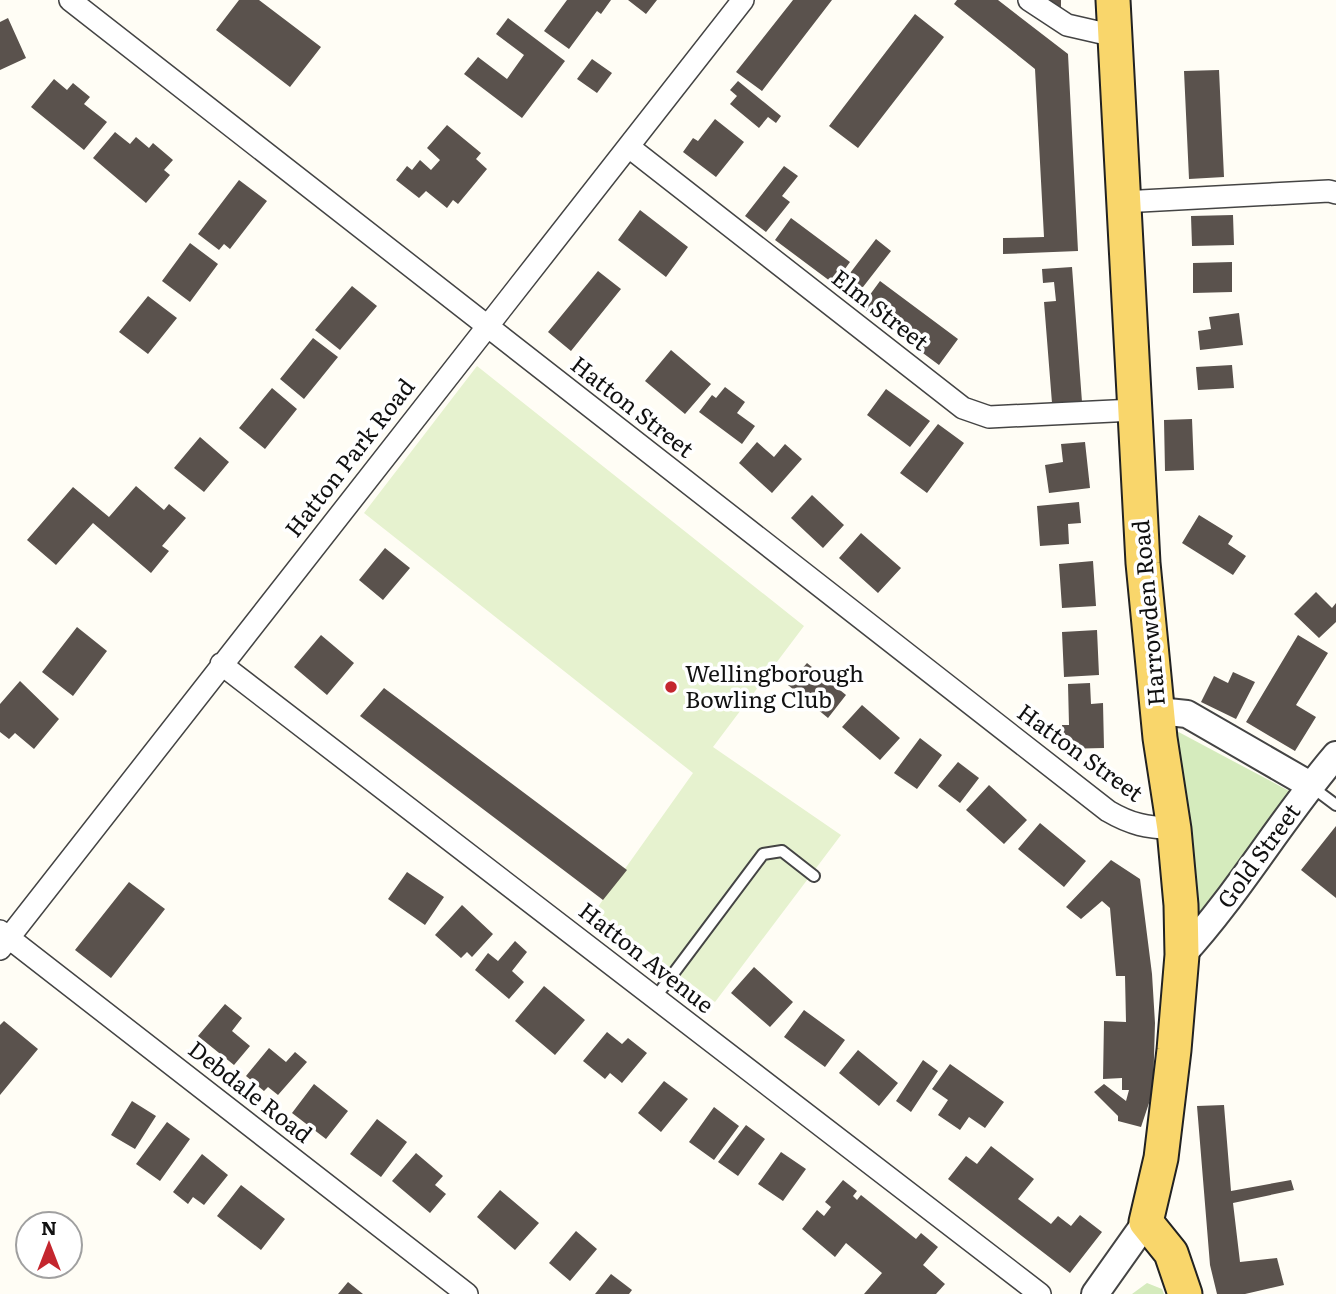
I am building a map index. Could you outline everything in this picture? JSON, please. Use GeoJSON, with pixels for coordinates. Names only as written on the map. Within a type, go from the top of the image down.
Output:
{"type":"FeatureCollection","features":[{"type":"Feature","properties":{"kind":"main road","name":"Harrowden Road"},"geometry":{"type":"LineString","coordinates":[[1113,0],[1143,563],[1181,905],[1182,955],[1174,1050],[1161,1158],[1146,1222]]}},
{"type":"Feature","properties":{"kind":"main road"},"geometry":{"type":"LineString","coordinates":[[1146,1222],[1171,1253],[1185,1294]]}},
{"type":"Feature","properties":{"kind":"street","name":"Hatton Street"},"geometry":{"type":"LineString","coordinates":[[70,0],[1108,811],[1140,826],[1174,829]]}},
{"type":"Feature","properties":{"kind":"street","name":"Hatton Park Road"},"geometry":{"type":"LineString","coordinates":[[3,939],[743,0]]}},
{"type":"Feature","properties":{"kind":"street"},"geometry":{"type":"LineString","coordinates":[[1029,0],[1067,25],[1115,36]]}},
{"type":"Feature","properties":{"kind":"street","name":"Elm Street"},"geometry":{"type":"LineString","coordinates":[[629,147],[963,408],[989,417],[1134,411]]}},
{"type":"Feature","properties":{"kind":"street"},"geometry":{"type":"LineString","coordinates":[[1122,202],[1329,191],[1336,193]]}},
{"type":"Feature","properties":{"kind":"street","name":"Hatton Avenue"},"geometry":{"type":"LineString","coordinates":[[221,664],[1040,1294]]}},
{"type":"Feature","properties":{"kind":"street"},"geometry":{"type":"LineString","coordinates":[[1158,710],[1187,714],[1310,785]]}},
{"type":"Feature","properties":{"kind":"street","name":"Gold Street"},"geometry":{"type":"LineString","coordinates":[[1182,955],[1210,925],[1310,785],[1336,755]]}},
{"type":"Feature","properties":{"kind":"street","name":"Debdale Road"},"geometry":{"type":"LineString","coordinates":[[3,939],[467,1294]]}},
{"type":"Feature","properties":{"kind":"street"},"geometry":{"type":"LineString","coordinates":[[1095,1294],[1146,1222]]}},
{"type":"Feature","properties":{"kind":"lane"},"geometry":{"type":"LineString","coordinates":[[1310,785],[1336,805]]}},
{"type":"Feature","properties":{"kind":"lane"},"geometry":{"type":"LineString","coordinates":[[655,998],[763,854],[782,851],[814,876]]}},
{"type":"Feature","properties":{"kind":"green space","name":"Wellingborough Bowling Club"},"geometry":{"type":"Polygon","coordinates":[[[477,366],[804,626],[713,747],[841,835],[715,1002],[595,911],[693,773],[364,513],[477,366]]]}},
{"type":"Feature","properties":{"kind":"green space"},"geometry":{"type":"Polygon","coordinates":[[[1173,729],[1291,792],[1192,923],[1173,729]]]}},
{"type":"Feature","properties":{"kind":"green space"},"geometry":{"type":"Polygon","coordinates":[[[1147,1283],[1162,1289],[1164,1294],[1132,1294],[1147,1283]]]}},
{"type":"Feature","properties":{"kind":"building"},"geometry":{"type":"Polygon","coordinates":[[[239,0],[259,0],[321,47],[290,87],[216,30],[239,0]]]}},
{"type":"Feature","properties":{"kind":"building"},"geometry":{"type":"Polygon","coordinates":[[[567,0],[611,0],[601,14],[597,11],[569,49],[544,31],[567,0]]]}},
{"type":"Feature","properties":{"kind":"building"},"geometry":{"type":"Polygon","coordinates":[[[628,0],[657,0],[646,14],[628,0]]]}},
{"type":"Feature","properties":{"kind":"building"},"geometry":{"type":"Polygon","coordinates":[[[793,0],[832,0],[762,91],[736,72],[793,0]]]}},
{"type":"Feature","properties":{"kind":"building"},"geometry":{"type":"Polygon","coordinates":[[[957,0],[998,0],[1068,54],[1078,251],[1003,254],[1003,238],[1044,237],[1035,69],[954,4],[957,0]]]}},
{"type":"Feature","properties":{"kind":"building"},"geometry":{"type":"Polygon","coordinates":[[[1048,0],[1061,0],[1061,10],[1048,0]]]}},
{"type":"Feature","properties":{"kind":"building"},"geometry":{"type":"Polygon","coordinates":[[[915,14],[944,37],[858,148],[829,126],[915,14]]]}},
{"type":"Feature","properties":{"kind":"building"},"geometry":{"type":"Polygon","coordinates":[[[8,18],[26,58],[0,70],[0,22],[8,18]]]}},
{"type":"Feature","properties":{"kind":"building"},"geometry":{"type":"Polygon","coordinates":[[[508,18],[565,61],[522,118],[464,74],[478,57],[507,79],[524,55],[496,34],[508,18]]]}},
{"type":"Feature","properties":{"kind":"building"},"geometry":{"type":"Polygon","coordinates":[[[592,59],[612,73],[597,93],[577,79],[592,59]]]}},
{"type":"Feature","properties":{"kind":"building"},"geometry":{"type":"Polygon","coordinates":[[[1219,70],[1224,177],[1189,179],[1184,71],[1219,70]]]}},
{"type":"Feature","properties":{"kind":"building"},"geometry":{"type":"Polygon","coordinates":[[[54,79],[67,90],[73,83],[90,97],[84,104],[107,122],[84,150],[31,107],[54,79]]]}},
{"type":"Feature","properties":{"kind":"building"},"geometry":{"type":"Polygon","coordinates":[[[738,81],[781,116],[776,123],[768,117],[759,128],[730,104],[737,96],[730,90],[738,81]]]}},
{"type":"Feature","properties":{"kind":"building"},"geometry":{"type":"Polygon","coordinates":[[[715,119],[744,142],[716,177],[683,152],[693,138],[698,141],[715,119]]]}},
{"type":"Feature","properties":{"kind":"building"},"geometry":{"type":"Polygon","coordinates":[[[447,125],[481,153],[476,159],[487,169],[458,204],[453,200],[447,208],[426,191],[419,198],[396,180],[407,166],[412,170],[420,160],[431,170],[440,160],[427,148],[447,125]]]}},
{"type":"Feature","properties":{"kind":"building"},"geometry":{"type":"Polygon","coordinates":[[[115,132],[130,144],[136,137],[149,148],[153,143],[173,160],[164,170],[170,175],[146,203],[93,158],[115,132]]]}},
{"type":"Feature","properties":{"kind":"building"},"geometry":{"type":"Polygon","coordinates":[[[784,166],[798,176],[782,196],[790,202],[766,232],[745,216],[784,166]]]}},
{"type":"Feature","properties":{"kind":"building"},"geometry":{"type":"Polygon","coordinates":[[[239,180],[267,201],[230,249],[224,244],[219,250],[198,234],[239,180]]]}},
{"type":"Feature","properties":{"kind":"building"},"geometry":{"type":"Polygon","coordinates":[[[640,210],[688,247],[666,277],[618,240],[640,210]]]}},
{"type":"Feature","properties":{"kind":"building"},"geometry":{"type":"Polygon","coordinates":[[[1233,215],[1234,245],[1192,246],[1191,216],[1233,215]]]}},
{"type":"Feature","properties":{"kind":"building"},"geometry":{"type":"Polygon","coordinates":[[[791,218],[850,262],[834,284],[775,240],[791,218]]]}},
{"type":"Feature","properties":{"kind":"building"},"geometry":{"type":"Polygon","coordinates":[[[876,239],[891,251],[856,296],[841,285],[876,239]]]}},
{"type":"Feature","properties":{"kind":"building"},"geometry":{"type":"Polygon","coordinates":[[[190,243],[218,264],[190,302],[162,281],[190,243]]]}},
{"type":"Feature","properties":{"kind":"building"},"geometry":{"type":"Polygon","coordinates":[[[1232,262],[1232,292],[1193,293],[1193,263],[1232,262]]]}},
{"type":"Feature","properties":{"kind":"building"},"geometry":{"type":"Polygon","coordinates":[[[1072,267],[1082,402],[1052,403],[1044,302],[1056,301],[1054,282],[1043,283],[1042,269],[1072,267]]]}},
{"type":"Feature","properties":{"kind":"building"},"geometry":{"type":"Polygon","coordinates":[[[598,271],[621,289],[571,351],[548,332],[598,271]]]}},
{"type":"Feature","properties":{"kind":"building"},"geometry":{"type":"Polygon","coordinates":[[[880,281],[958,339],[939,365],[861,307],[880,281]]]}},
{"type":"Feature","properties":{"kind":"building"},"geometry":{"type":"Polygon","coordinates":[[[352,286],[377,306],[340,350],[315,330],[352,286]]]}},
{"type":"Feature","properties":{"kind":"building"},"geometry":{"type":"Polygon","coordinates":[[[148,296],[177,318],[148,354],[119,332],[148,296]]]}},
{"type":"Feature","properties":{"kind":"building"},"geometry":{"type":"Polygon","coordinates":[[[1239,313],[1243,345],[1200,350],[1198,331],[1211,329],[1209,317],[1239,313]]]}},
{"type":"Feature","properties":{"kind":"building"},"geometry":{"type":"Polygon","coordinates":[[[313,338],[338,357],[304,399],[280,379],[313,338]]]}},
{"type":"Feature","properties":{"kind":"building"},"geometry":{"type":"Polygon","coordinates":[[[671,350],[711,384],[685,414],[645,381],[671,350]]]}},
{"type":"Feature","properties":{"kind":"building"},"geometry":{"type":"Polygon","coordinates":[[[1232,365],[1234,388],[1198,390],[1196,367],[1232,365]]]}},
{"type":"Feature","properties":{"kind":"building"},"geometry":{"type":"Polygon","coordinates":[[[725,387],[745,402],[737,413],[755,426],[742,444],[699,412],[712,395],[716,398],[725,387]]]}},
{"type":"Feature","properties":{"kind":"building"},"geometry":{"type":"Polygon","coordinates":[[[272,388],[297,409],[265,449],[239,428],[272,388]]]}},
{"type":"Feature","properties":{"kind":"building"},"geometry":{"type":"Polygon","coordinates":[[[886,389],[930,421],[910,447],[867,415],[886,389]]]}},
{"type":"Feature","properties":{"kind":"building"},"geometry":{"type":"Polygon","coordinates":[[[1192,419],[1194,470],[1165,471],[1164,420],[1192,419]]]}},
{"type":"Feature","properties":{"kind":"building"},"geometry":{"type":"Polygon","coordinates":[[[938,424],[964,443],[927,493],[900,473],[938,424]]]}},
{"type":"Feature","properties":{"kind":"building"},"geometry":{"type":"Polygon","coordinates":[[[200,437],[229,462],[204,492],[174,468],[200,437]]]}},
{"type":"Feature","properties":{"kind":"building"},"geometry":{"type":"Polygon","coordinates":[[[757,442],[774,457],[785,444],[802,459],[772,493],[739,463],[757,442]]]}},
{"type":"Feature","properties":{"kind":"building"},"geometry":{"type":"Polygon","coordinates":[[[1085,442],[1090,488],[1049,493],[1045,465],[1063,462],[1061,444],[1085,442]]]}},
{"type":"Feature","properties":{"kind":"building"},"geometry":{"type":"Polygon","coordinates":[[[136,486],[164,510],[169,504],[186,518],[162,546],[169,551],[151,573],[93,523],[56,565],[27,540],[73,487],[109,517],[136,486]]]}},
{"type":"Feature","properties":{"kind":"building"},"geometry":{"type":"Polygon","coordinates":[[[812,495],[844,525],[823,548],[791,518],[812,495]]]}},
{"type":"Feature","properties":{"kind":"building"},"geometry":{"type":"Polygon","coordinates":[[[1079,502],[1081,523],[1068,524],[1069,544],[1040,546],[1037,506],[1079,502]]]}},
{"type":"Feature","properties":{"kind":"building"},"geometry":{"type":"Polygon","coordinates":[[[1199,515],[1233,536],[1228,544],[1246,556],[1233,575],[1182,543],[1199,515]]]}},
{"type":"Feature","properties":{"kind":"building"},"geometry":{"type":"Polygon","coordinates":[[[861,533],[901,568],[878,593],[839,558],[861,533]]]}},
{"type":"Feature","properties":{"kind":"building"},"geometry":{"type":"Polygon","coordinates":[[[385,548],[410,568],[383,600],[359,580],[385,548]]]}},
{"type":"Feature","properties":{"kind":"building"},"geometry":{"type":"Polygon","coordinates":[[[1093,561],[1096,606],[1062,608],[1059,564],[1093,561]]]}},
{"type":"Feature","properties":{"kind":"building"},"geometry":{"type":"Polygon","coordinates":[[[1316,592],[1332,608],[1336,603],[1336,622],[1319,638],[1294,614],[1316,592]]]}},
{"type":"Feature","properties":{"kind":"building"},"geometry":{"type":"Polygon","coordinates":[[[77,627],[107,651],[73,696],[42,672],[77,627]]]}},
{"type":"Feature","properties":{"kind":"building"},"geometry":{"type":"Polygon","coordinates":[[[1097,630],[1099,675],[1064,677],[1062,632],[1097,630]]]}},
{"type":"Feature","properties":{"kind":"building"},"geometry":{"type":"Polygon","coordinates":[[[321,635],[354,663],[327,695],[294,667],[321,635]]]}},
{"type":"Feature","properties":{"kind":"building"},"geometry":{"type":"Polygon","coordinates":[[[1298,635],[1328,653],[1296,705],[1316,717],[1295,751],[1246,722],[1298,635]]]}},
{"type":"Feature","properties":{"kind":"building"},"geometry":{"type":"Polygon","coordinates":[[[807,663],[846,695],[828,718],[788,685],[807,663]]]}},
{"type":"Feature","properties":{"kind":"building"},"geometry":{"type":"Polygon","coordinates":[[[1233,672],[1255,682],[1236,719],[1201,702],[1214,676],[1228,683],[1233,672]]]}},
{"type":"Feature","properties":{"kind":"building"},"geometry":{"type":"Polygon","coordinates":[[[20,681],[59,719],[34,749],[15,733],[9,739],[0,732],[0,704],[20,681]]]}},
{"type":"Feature","properties":{"kind":"building"},"geometry":{"type":"Polygon","coordinates":[[[1090,683],[1091,704],[1103,703],[1104,748],[1062,749],[1062,725],[1069,725],[1068,684],[1090,683]]]}},
{"type":"Feature","properties":{"kind":"building"},"geometry":{"type":"Polygon","coordinates":[[[384,688],[627,870],[603,900],[360,716],[384,688]]]}},
{"type":"Feature","properties":{"kind":"building"},"geometry":{"type":"Polygon","coordinates":[[[862,705],[900,738],[880,760],[842,727],[862,705]]]}},
{"type":"Feature","properties":{"kind":"building"},"geometry":{"type":"Polygon","coordinates":[[[920,738],[942,755],[917,789],[894,773],[920,738]]]}},
{"type":"Feature","properties":{"kind":"building"},"geometry":{"type":"Polygon","coordinates":[[[958,762],[979,778],[960,803],[938,786],[958,762]]]}},
{"type":"Feature","properties":{"kind":"building"},"geometry":{"type":"Polygon","coordinates":[[[989,785],[1027,820],[1004,844],[966,810],[989,785]]]}},
{"type":"Feature","properties":{"kind":"building"},"geometry":{"type":"Polygon","coordinates":[[[1040,823],[1086,861],[1064,887],[1018,849],[1040,823]]]}},
{"type":"Feature","properties":{"kind":"building"},"geometry":{"type":"Polygon","coordinates":[[[1336,826],[1336,898],[1301,870],[1336,826]]]}},
{"type":"Feature","properties":{"kind":"building"},"geometry":{"type":"Polygon","coordinates":[[[1111,860],[1140,879],[1152,974],[1155,1023],[1153,1091],[1141,1127],[1118,1121],[1118,1116],[1094,1092],[1104,1084],[1126,1101],[1129,1090],[1122,1090],[1122,1078],[1103,1079],[1104,1021],[1126,1022],[1125,976],[1116,976],[1110,908],[1102,901],[1081,919],[1066,907],[1111,860]]]}},
{"type":"Feature","properties":{"kind":"building"},"geometry":{"type":"Polygon","coordinates":[[[407,872],[444,897],[425,925],[388,899],[407,872]]]}},
{"type":"Feature","properties":{"kind":"building"},"geometry":{"type":"Polygon","coordinates":[[[129,882],[165,909],[111,978],[75,950],[129,882]]]}},
{"type":"Feature","properties":{"kind":"building"},"geometry":{"type":"Polygon","coordinates":[[[462,905],[493,934],[472,957],[467,952],[461,958],[435,935],[462,905]]]}},
{"type":"Feature","properties":{"kind":"building"},"geometry":{"type":"Polygon","coordinates":[[[515,941],[527,952],[512,971],[524,982],[509,999],[475,970],[488,953],[498,961],[515,941]]]}},
{"type":"Feature","properties":{"kind":"building"},"geometry":{"type":"Polygon","coordinates":[[[754,967],[793,1002],[770,1027],[731,993],[754,967]]]}},
{"type":"Feature","properties":{"kind":"building"},"geometry":{"type":"Polygon","coordinates":[[[544,986],[585,1020],[555,1055],[515,1021],[544,986]]]}},
{"type":"Feature","properties":{"kind":"building"},"geometry":{"type":"Polygon","coordinates":[[[225,1004],[242,1018],[232,1031],[250,1046],[234,1065],[198,1036],[225,1004]]]}},
{"type":"Feature","properties":{"kind":"building"},"geometry":{"type":"Polygon","coordinates":[[[804,1010],[845,1040],[825,1067],[784,1037],[804,1010]]]}},
{"type":"Feature","properties":{"kind":"building"},"geometry":{"type":"Polygon","coordinates":[[[4,1021],[38,1049],[0,1095],[0,1025],[4,1021]]]}},
{"type":"Feature","properties":{"kind":"building"},"geometry":{"type":"Polygon","coordinates":[[[607,1032],[622,1044],[628,1038],[647,1053],[622,1083],[610,1073],[605,1079],[583,1061],[607,1032]]]}},
{"type":"Feature","properties":{"kind":"building"},"geometry":{"type":"Polygon","coordinates":[[[269,1048],[286,1062],[295,1052],[307,1062],[278,1095],[268,1087],[264,1091],[246,1076],[269,1048]]]}},
{"type":"Feature","properties":{"kind":"building"},"geometry":{"type":"Polygon","coordinates":[[[858,1050],[898,1083],[879,1106],[839,1073],[858,1050]]]}},
{"type":"Feature","properties":{"kind":"building"},"geometry":{"type":"Polygon","coordinates":[[[923,1060],[938,1071],[911,1112],[896,1101],[923,1060]]]}},
{"type":"Feature","properties":{"kind":"building"},"geometry":{"type":"Polygon","coordinates":[[[950,1064],[1004,1102],[985,1128],[969,1117],[960,1130],[938,1115],[948,1100],[932,1089],[950,1064]]]}},
{"type":"Feature","properties":{"kind":"building"},"geometry":{"type":"Polygon","coordinates":[[[664,1081],[688,1099],[661,1132],[638,1113],[664,1081]]]}},
{"type":"Feature","properties":{"kind":"building"},"geometry":{"type":"Polygon","coordinates":[[[314,1084],[348,1111],[326,1139],[292,1113],[314,1084]]]}},
{"type":"Feature","properties":{"kind":"building"},"geometry":{"type":"Polygon","coordinates":[[[132,1101],[156,1116],[135,1149],[111,1135],[132,1101]]]}},
{"type":"Feature","properties":{"kind":"building"},"geometry":{"type":"Polygon","coordinates":[[[1224,1105],[1231,1191],[1291,1180],[1294,1190],[1233,1203],[1240,1262],[1277,1258],[1284,1285],[1245,1294],[1217,1294],[1210,1265],[1197,1106],[1224,1105]]]}},
{"type":"Feature","properties":{"kind":"building"},"geometry":{"type":"Polygon","coordinates":[[[714,1107],[739,1126],[714,1160],[689,1142],[714,1107]]]}},
{"type":"Feature","properties":{"kind":"building"},"geometry":{"type":"Polygon","coordinates":[[[377,1119],[407,1142],[381,1177],[350,1154],[377,1119]]]}},
{"type":"Feature","properties":{"kind":"building"},"geometry":{"type":"Polygon","coordinates":[[[167,1122],[190,1139],[160,1181],[136,1164],[167,1122]]]}},
{"type":"Feature","properties":{"kind":"building"},"geometry":{"type":"Polygon","coordinates":[[[746,1125],[765,1139],[738,1176],[718,1162],[746,1125]]]}},
{"type":"Feature","properties":{"kind":"building"},"geometry":{"type":"Polygon","coordinates":[[[991,1146],[1034,1179],[1018,1199],[1051,1224],[1058,1216],[1071,1226],[1080,1215],[1102,1232],[1070,1273],[948,1179],[966,1156],[977,1164],[991,1146]]]}},
{"type":"Feature","properties":{"kind":"building"},"geometry":{"type":"Polygon","coordinates":[[[781,1152],[806,1169],[783,1201],[758,1184],[781,1152]]]}},
{"type":"Feature","properties":{"kind":"building"},"geometry":{"type":"Polygon","coordinates":[[[416,1153],[443,1176],[435,1185],[446,1194],[430,1213],[392,1181],[416,1153]]]}},
{"type":"Feature","properties":{"kind":"building"},"geometry":{"type":"Polygon","coordinates":[[[202,1154],[228,1175],[204,1205],[193,1197],[188,1204],[173,1192],[202,1154]]]}},
{"type":"Feature","properties":{"kind":"building"},"geometry":{"type":"Polygon","coordinates":[[[843,1180],[857,1191],[853,1196],[857,1200],[861,1195],[916,1239],[921,1233],[938,1247],[923,1265],[945,1284],[936,1294],[864,1294],[882,1273],[846,1243],[835,1257],[802,1229],[817,1210],[824,1216],[831,1207],[825,1202],[843,1180]]]}},
{"type":"Feature","properties":{"kind":"building"},"geometry":{"type":"Polygon","coordinates":[[[241,1185],[285,1219],[261,1250],[217,1216],[241,1185]]]}},
{"type":"Feature","properties":{"kind":"building"},"geometry":{"type":"Polygon","coordinates":[[[500,1190],[539,1223],[515,1250],[477,1217],[500,1190]]]}},
{"type":"Feature","properties":{"kind":"building"},"geometry":{"type":"Polygon","coordinates":[[[576,1231],[597,1249],[570,1281],[549,1263],[576,1231]]]}},
{"type":"Feature","properties":{"kind":"building"},"geometry":{"type":"Polygon","coordinates":[[[611,1274],[632,1290],[629,1294],[595,1294],[611,1274]]]}},
{"type":"Feature","properties":{"kind":"building"},"geometry":{"type":"Polygon","coordinates":[[[348,1282],[363,1294],[338,1294],[348,1282]]]}},
{"type":"Feature","properties":{"kind":"place","name":"Wellingborough Bowling Club"},"geometry":{"type":"Point","coordinates":[671,687]}}]}
